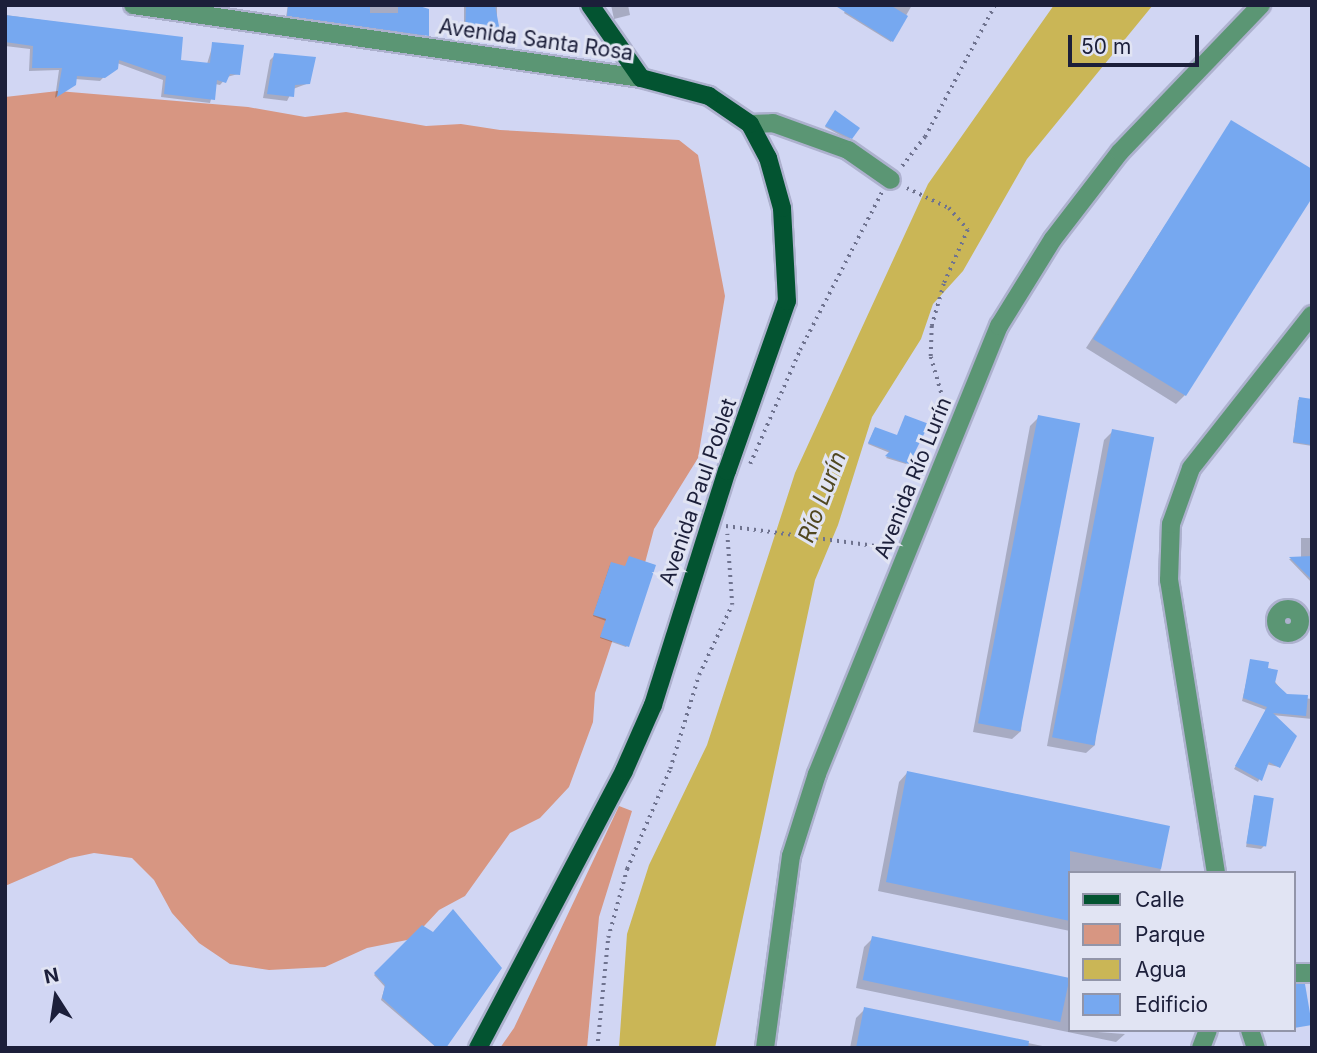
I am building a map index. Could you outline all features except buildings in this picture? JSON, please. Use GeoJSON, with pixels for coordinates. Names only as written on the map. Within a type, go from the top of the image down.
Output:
{"type":"FeatureCollection","features":[{"type":"Feature","properties":{"kind":"main road"},"geometry":{"type":"LineString","coordinates":[[590,5],[640,78]]}},
{"type":"Feature","properties":{"kind":"main road","name":"Avenida Paul Poblet"},"geometry":{"type":"LineString","coordinates":[[478,1048],[628,760],[653,705],[718,526],[787,301],[782,208],[768,158],[750,124],[709,96],[640,78]]}},
{"type":"Feature","properties":{"kind":"street","name":"Avenida Santa Rosa"},"geometry":{"type":"LineString","coordinates":[[133,5],[640,78]]}},
{"type":"Feature","properties":{"kind":"street","name":"Avenida Río Lurín"},"geometry":{"type":"LineString","coordinates":[[765,1048],[791,856],[817,774],[999,326],[1053,239],[1120,152],[1261,5]]}},
{"type":"Feature","properties":{"kind":"street"},"geometry":{"type":"LineString","coordinates":[[750,124],[773,123],[848,150],[891,180]]}},
{"type":"Feature","properties":{"kind":"street"},"geometry":{"type":"LineString","coordinates":[[1216,871],[1169,580],[1171,524],[1191,468],[1312,315]]}},
{"type":"Feature","properties":{"kind":"path"},"geometry":{"type":"LineString","coordinates":[[748,468],[857,233],[891,180],[925,137],[995,5]]}},
{"type":"Feature","properties":{"kind":"path"},"geometry":{"type":"LineString","coordinates":[[891,180],[949,208],[968,230],[944,284],[932,326],[936,387],[956,434]]}},
{"type":"Feature","properties":{"kind":"path"},"geometry":{"type":"LineString","coordinates":[[718,526],[729,517]]}},
{"type":"Feature","properties":{"kind":"path"},"geometry":{"type":"LineString","coordinates":[[718,526],[908,551]]}},
{"type":"Feature","properties":{"kind":"path"},"geometry":{"type":"LineString","coordinates":[[597,1048],[603,974],[620,891],[670,769],[699,675],[732,605],[718,526]]}},
{"type":"Feature","properties":{"kind":"green space"},"geometry":{"type":"Polygon","coordinates":[[[58,91],[248,107],[305,117],[346,112],[426,126],[461,124],[500,130],[679,140],[698,155],[725,296],[698,458],[654,529],[638,589],[623,609],[595,693],[593,722],[569,787],[540,818],[510,833],[465,896],[439,910],[412,939],[367,948],[325,967],[269,970],[230,964],[199,943],[172,913],[154,880],[132,858],[94,853],[70,858],[5,886],[5,97],[58,91]]]}},
{"type":"Feature","properties":{"kind":"green space"},"geometry":{"type":"Polygon","coordinates":[[[619,806],[632,811],[599,917],[587,1048],[500,1048],[514,1028],[619,806]]]}},
{"type":"Feature","properties":{"kind":"water","name":"Río Lurín"},"geometry":{"type":"Polygon","coordinates":[[[1054,5],[1153,5],[1027,159],[963,271],[933,304],[921,339],[872,417],[838,525],[815,580],[715,1048],[619,1048],[627,934],[649,865],[707,745],[795,473],[928,184],[1054,5]]]}}]}
